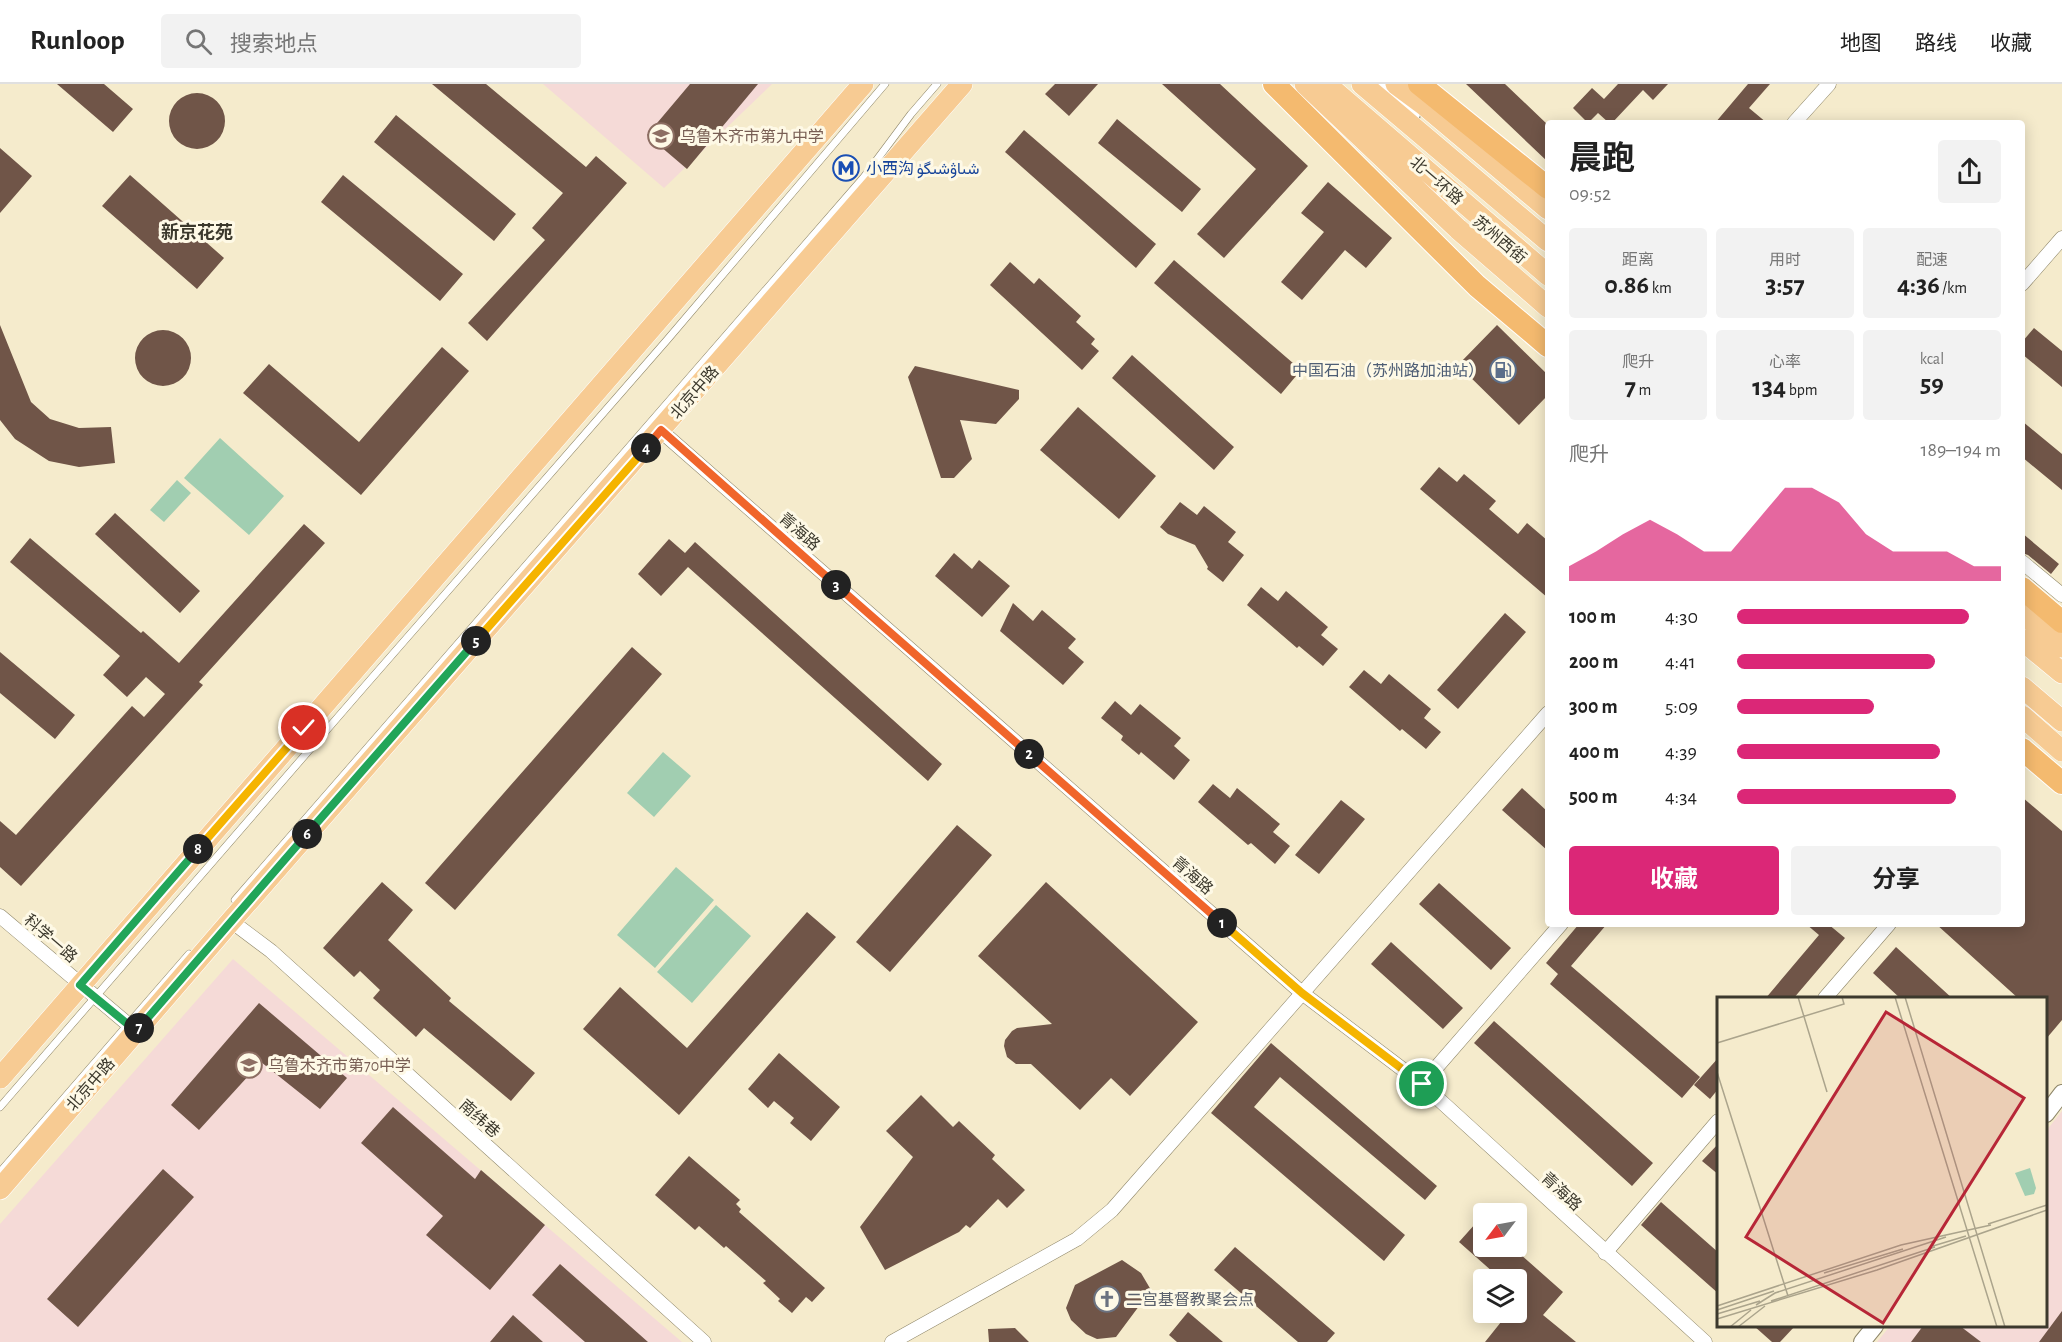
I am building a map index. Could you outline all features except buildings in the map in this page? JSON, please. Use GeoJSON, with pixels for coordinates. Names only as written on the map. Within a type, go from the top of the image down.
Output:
{"type":"FeatureCollection","features":[{"type":"Feature","properties":{"kind":"highway"},"geometry":{"type":"LineString","coordinates":[[1274,84],[1477,286],[1545,343]]}},
{"type":"Feature","properties":{"kind":"highway"},"geometry":{"type":"LineString","coordinates":[[1421,94],[1545,186]]}},
{"type":"Feature","properties":{"kind":"highway"},"geometry":{"type":"LineString","coordinates":[[2025,591],[2062,622]]}},
{"type":"Feature","properties":{"kind":"highway"},"geometry":{"type":"LineString","coordinates":[[2025,751],[2062,783]]}},
{"type":"Feature","properties":{"kind":"main road"},"geometry":{"type":"LineString","coordinates":[[0,1077],[88,991],[863,84]]}},
{"type":"Feature","properties":{"kind":"main road","name":"北京中路"},"geometry":{"type":"LineString","coordinates":[[0,1189],[132,1028],[232,912],[661,430],[962,84]]}},
{"type":"Feature","properties":{"kind":"main road"},"geometry":{"type":"LineString","coordinates":[[1305,84],[1458,229],[1545,304]]}},
{"type":"Feature","properties":{"kind":"main road","name":"苏州西街"},"geometry":{"type":"LineString","coordinates":[[1313,84],[1545,276]]}},
{"type":"Feature","properties":{"kind":"main road","name":"北一环路"},"geometry":{"type":"LineString","coordinates":[[1326,84],[1545,275]]}},
{"type":"Feature","properties":{"kind":"main road","name":"北一环路"},"geometry":{"type":"LineString","coordinates":[[1362,84],[1545,238]]}},
{"type":"Feature","properties":{"kind":"main road"},"geometry":{"type":"LineString","coordinates":[[1380,84],[1445,146],[1545,230]]}},
{"type":"Feature","properties":{"kind":"main road"},"geometry":{"type":"LineString","coordinates":[[1396,84],[1421,94],[1545,206]]}},
{"type":"Feature","properties":{"kind":"main road"},"geometry":{"type":"LineString","coordinates":[[2025,616],[2062,647]]}},
{"type":"Feature","properties":{"kind":"main road"},"geometry":{"type":"LineString","coordinates":[[2025,634],[2062,665]]}},
{"type":"Feature","properties":{"kind":"main road"},"geometry":{"type":"LineString","coordinates":[[2025,642],[2062,673]]}},
{"type":"Feature","properties":{"kind":"main road"},"geometry":{"type":"LineString","coordinates":[[2025,677],[2062,708]]}},
{"type":"Feature","properties":{"kind":"main road"},"geometry":{"type":"LineString","coordinates":[[2025,690],[2062,722]]}},
{"type":"Feature","properties":{"kind":"main road"},"geometry":{"type":"LineString","coordinates":[[2025,719],[2062,751]]}},
{"type":"Feature","properties":{"kind":"street"},"geometry":{"type":"LineString","coordinates":[[1797,120],[1829,84]]}},
{"type":"Feature","properties":{"kind":"street"},"geometry":{"type":"LineString","coordinates":[[2025,281],[2062,238]]}},
{"type":"Feature","properties":{"kind":"street","name":"青海路"},"geometry":{"type":"LineString","coordinates":[[661,430],[1302,993],[1422,1084],[1705,1342]]}},
{"type":"Feature","properties":{"kind":"street"},"geometry":{"type":"LineString","coordinates":[[2025,564],[2062,595]]}},
{"type":"Feature","properties":{"kind":"street"},"geometry":{"type":"LineString","coordinates":[[892,1342],[1077,1239],[1112,1210],[1545,716]]}},
{"type":"Feature","properties":{"kind":"street","name":"南纬巷"},"geometry":{"type":"LineString","coordinates":[[232,912],[271,951],[704,1342]]}},
{"type":"Feature","properties":{"kind":"street","name":"科学一路"},"geometry":{"type":"LineString","coordinates":[[0,916],[132,1028]]}},
{"type":"Feature","properties":{"kind":"street"},"geometry":{"type":"LineString","coordinates":[[1422,1084],[1558,927]]}},
{"type":"Feature","properties":{"kind":"street"},"geometry":{"type":"LineString","coordinates":[[1827,997],[1886,927]]}},
{"type":"Feature","properties":{"kind":"street"},"geometry":{"type":"LineString","coordinates":[[2047,1113],[2062,1093]]}},
{"type":"Feature","properties":{"kind":"street"},"geometry":{"type":"LineString","coordinates":[[1605,1253],[1717,1124]]}},
{"type":"Feature","properties":{"kind":"street"},"geometry":{"type":"LineString","coordinates":[[1862,1342],[1874,1327]]}},
{"type":"Feature","properties":{"kind":"lane"},"geometry":{"type":"LineString","coordinates":[[0,1107],[88,991],[660,349],[885,84]]}},
{"type":"Feature","properties":{"kind":"lane"},"geometry":{"type":"LineString","coordinates":[[232,912],[864,177],[911,114],[937,84]]}},
{"type":"Feature","properties":{"kind":"lane"},"geometry":{"type":"LineString","coordinates":[[0,1172],[132,1028],[195,947]]}},
{"type":"Feature","properties":{"kind":"shaded area","name":"乌鲁木齐市第九中学"},"geometry":{"type":"Polygon","coordinates":[[[543,84],[772,84],[664,188],[543,84]]]}},
{"type":"Feature","properties":{"kind":"shaded area","name":"乌鲁木齐市第70中学"},"geometry":{"type":"Polygon","coordinates":[[[233,959],[682,1342],[0,1342],[0,1224],[233,959]]]}},
{"type":"Feature","properties":{"kind":"shaded area"},"geometry":{"type":"Polygon","coordinates":[[[2062,1111],[2062,1342],[1877,1342],[1889,1327],[2047,1327],[2047,1130],[2062,1111]]]}},
{"type":"Feature","properties":{"kind":"green space"},"geometry":{"type":"Polygon","coordinates":[[[220,438],[284,496],[249,535],[184,478],[220,438]]]}},
{"type":"Feature","properties":{"kind":"green space"},"geometry":{"type":"Polygon","coordinates":[[[177,480],[191,493],[164,522],[150,510],[177,480]]]}},
{"type":"Feature","properties":{"kind":"green space"},"geometry":{"type":"Polygon","coordinates":[[[663,752],[691,776],[654,817],[627,793],[663,752]]]}},
{"type":"Feature","properties":{"kind":"green space"},"geometry":{"type":"Polygon","coordinates":[[[676,867],[714,900],[655,968],[617,935],[676,867]]]}},
{"type":"Feature","properties":{"kind":"green space"},"geometry":{"type":"Polygon","coordinates":[[[716,905],[751,936],[692,1003],[657,972],[716,905]]]}},
{"type":"Feature","properties":{"kind":"place","name":"乌鲁木齐市第九中学"},"geometry":{"type":"Point","coordinates":[661,136]}},
{"type":"Feature","properties":{"kind":"place","name":"小西沟 شىاۋشىگۈ"},"geometry":{"type":"Point","coordinates":[846,168]}},
{"type":"Feature","properties":{"kind":"place","name":"中国石油（苏州路加油站）"},"geometry":{"type":"Point","coordinates":[1503,370]}},
{"type":"Feature","properties":{"kind":"place","name":"乌鲁木齐市第70中学"},"geometry":{"type":"Point","coordinates":[249,1065]}},
{"type":"Feature","properties":{"kind":"place","name":"二宫基督教聚会点"},"geometry":{"type":"Point","coordinates":[1107,1299]}},
{"type":"Feature","properties":{"kind":"district","name":"新京花苑"},"geometry":{"type":"Point","coordinates":[197,232]}},
{"type":"Feature","properties":{"kind":"route"},"geometry":{"type":"LineString","coordinates":[[304,728],[80,985],[136,1031],[661,430],[1302,993],[1422,1084]]}}]}
